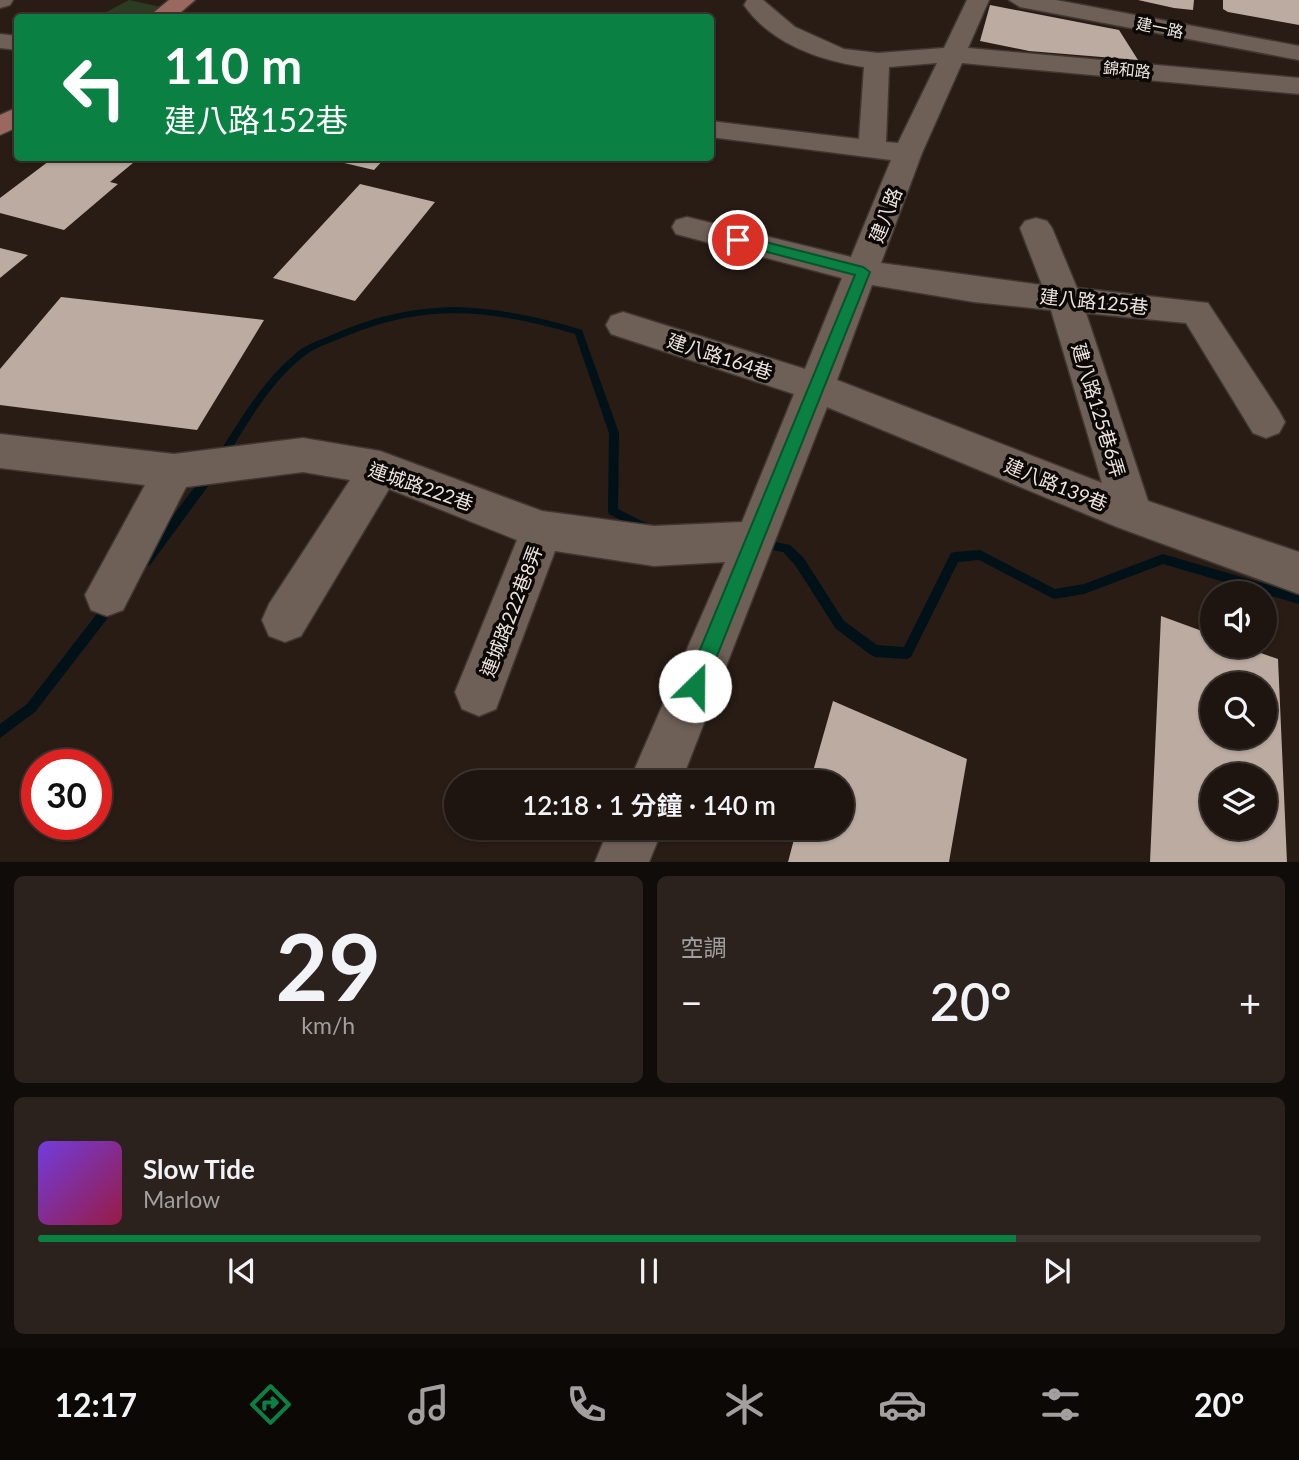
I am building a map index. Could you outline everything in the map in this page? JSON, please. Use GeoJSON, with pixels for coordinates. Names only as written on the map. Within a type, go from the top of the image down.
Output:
{"type":"FeatureCollection","features":[{"type":"Feature","properties":{"kind":"main road"},"geometry":{"type":"LineString","coordinates":[[172,14],[192,8]]}},
{"type":"Feature","properties":{"kind":"street","name":"建八路"},"geometry":{"type":"LineString","coordinates":[[660,770],[863,272],[890,150],[954,55],[978,0]]}},
{"type":"Feature","properties":{"kind":"street","name":"建一路"},"geometry":{"type":"LineString","coordinates":[[1020,0],[1299,53]]}},
{"type":"Feature","properties":{"kind":"street","name":"建一路"},"geometry":{"type":"LineString","coordinates":[[1072,0],[1299,42]]}},
{"type":"Feature","properties":{"kind":"street","name":"錦和路"},"geometry":{"type":"LineString","coordinates":[[755,5],[770,22],[820,49],[877,61],[954,55],[1299,86]]}},
{"type":"Feature","properties":{"kind":"street"},"geometry":{"type":"LineString","coordinates":[[714,129],[890,150],[877,61]]}},
{"type":"Feature","properties":{"kind":"street","name":"建八路125巷"},"geometry":{"type":"LineString","coordinates":[[687,227],[863,272],[974,290],[1196,312],[1266,422]]}},
{"type":"Feature","properties":{"kind":"street","name":"建八路125巷6弄"},"geometry":{"type":"LineString","coordinates":[[1035,228],[1063,298],[1132,514]]}},
{"type":"Feature","properties":{"kind":"street","name":"建八路164巷"},"geometry":{"type":"LineString","coordinates":[[623,325],[816,387]]}},
{"type":"Feature","properties":{"kind":"street","name":"建八路139巷"},"geometry":{"type":"LineString","coordinates":[[816,387],[1132,514],[1299,573]]}},
{"type":"Feature","properties":{"kind":"street","name":"連城路222巷"},"geometry":{"type":"LineString","coordinates":[[0,451],[174,471],[303,455],[380,468],[542,530],[654,546],[755,541]]}},
{"type":"Feature","properties":{"kind":"street"},"geometry":{"type":"LineString","coordinates":[[285,620],[380,468]]}},
{"type":"Feature","properties":{"kind":"street"},"geometry":{"type":"LineString","coordinates":[[107,596],[174,471]]}},
{"type":"Feature","properties":{"kind":"street","name":"連城路222巷8弄"},"geometry":{"type":"LineString","coordinates":[[479,692],[542,530]]}},
{"type":"Feature","properties":{"kind":"street"},"geometry":{"type":"LineString","coordinates":[[622,862],[631,840]]}},
{"type":"Feature","properties":{"kind":"green space"},"geometry":{"type":"Polygon","coordinates":[[[129,0],[161,7],[149,14],[103,14],[129,0]]]}},
{"type":"Feature","properties":{"kind":"building"},"geometry":{"type":"Polygon","coordinates":[[[1138,0],[1194,0],[1193,10],[1138,0]]]}},
{"type":"Feature","properties":{"kind":"building"},"geometry":{"type":"Polygon","coordinates":[[[1223,0],[1299,0],[1299,25],[1228,12],[1223,9],[1223,0]]]}},
{"type":"Feature","properties":{"kind":"building"},"geometry":{"type":"Polygon","coordinates":[[[990,5],[1119,30],[1138,60],[1029,51],[980,41],[990,5]]]}},
{"type":"Feature","properties":{"kind":"building"},"geometry":{"type":"Polygon","coordinates":[[[49,161],[135,161],[110,182],[118,184],[64,230],[0,213],[0,198],[49,161]]]}},
{"type":"Feature","properties":{"kind":"building"},"geometry":{"type":"Polygon","coordinates":[[[336,161],[382,161],[374,170],[336,161]]]}},
{"type":"Feature","properties":{"kind":"building"},"geometry":{"type":"Polygon","coordinates":[[[360,184],[435,202],[355,301],[273,278],[360,184]]]}},
{"type":"Feature","properties":{"kind":"building"},"geometry":{"type":"Polygon","coordinates":[[[0,248],[28,255],[0,278],[0,248]]]}},
{"type":"Feature","properties":{"kind":"building"},"geometry":{"type":"Polygon","coordinates":[[[61,297],[264,320],[197,430],[0,405],[0,369],[61,297]]]}},
{"type":"Feature","properties":{"kind":"building"},"geometry":{"type":"Polygon","coordinates":[[[1161,616],[1200,630],[1200,658],[1278,659],[1287,862],[1150,862],[1161,616]]]}},
{"type":"Feature","properties":{"kind":"building"},"geometry":{"type":"Polygon","coordinates":[[[833,701],[967,759],[949,862],[788,862],[794,840],[854,840],[854,770],[813,770],[833,701]]]}},
{"type":"Feature","properties":{"kind":"waterway"},"geometry":{"type":"LineString","coordinates":[[222,456],[276,378],[299,355],[312,347],[367,324],[397,315],[457,310],[518,316],[579,332],[614,433],[613,511],[646,528]]}},
{"type":"Feature","properties":{"kind":"waterway"},"geometry":{"type":"LineString","coordinates":[[146,561],[210,475]]}},
{"type":"Feature","properties":{"kind":"waterway"},"geometry":{"type":"LineString","coordinates":[[762,544],[786,548],[799,561],[840,625],[875,651],[907,653],[955,557],[980,555],[1054,594],[1084,589],[1163,559],[1299,599]]}},
{"type":"Feature","properties":{"kind":"waterway"},"geometry":{"type":"LineString","coordinates":[[0,732],[31,708],[110,606]]}},
{"type":"Feature","properties":{"kind":"route"},"geometry":{"type":"LineString","coordinates":[[695,686],[863,272],[738,240]]}}]}
